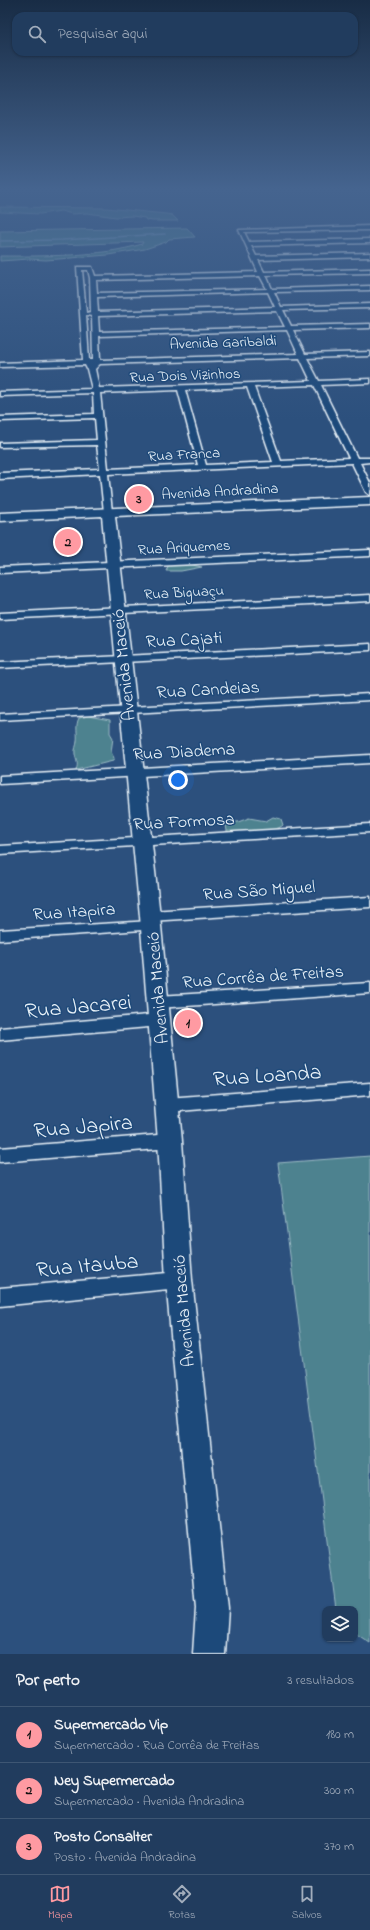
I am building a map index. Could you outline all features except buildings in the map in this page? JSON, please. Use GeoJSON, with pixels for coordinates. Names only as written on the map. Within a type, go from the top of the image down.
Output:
{"type":"FeatureCollection","features":[{"type":"Feature","properties":{"kind":"street"},"geometry":{"type":"LineString","coordinates":[[259,266],[370,492]]}},
{"type":"Feature","properties":{"kind":"street"},"geometry":{"type":"LineString","coordinates":[[79,268],[90,268],[93,278],[96,314],[91,364],[83,314],[79,268]]}},
{"type":"Feature","properties":{"kind":"street"},"geometry":{"type":"LineString","coordinates":[[93,278],[370,271]]}},
{"type":"Feature","properties":{"kind":"street"},"geometry":{"type":"LineString","coordinates":[[94,295],[370,288]]}},
{"type":"Feature","properties":{"kind":"street"},"geometry":{"type":"LineString","coordinates":[[83,314],[370,306]]}},
{"type":"Feature","properties":{"kind":"street"},"geometry":{"type":"LineString","coordinates":[[95,334],[370,326]]}},
{"type":"Feature","properties":{"kind":"street","name":"Avenida Garibaldi"},"geometry":{"type":"LineString","coordinates":[[0,365],[91,364],[370,350]]}},
{"type":"Feature","properties":{"kind":"street","name":"Avenida Garibaldi"},"geometry":{"type":"LineString","coordinates":[[303,354],[370,354]]}},
{"type":"Feature","properties":{"kind":"street","name":"Avenida Maceió"},"geometry":{"type":"LineString","coordinates":[[91,364],[96,391],[117,610],[151,921],[170,1141],[179,1280],[212,1608],[210,1654]]}},
{"type":"Feature","properties":{"kind":"street","name":"Rua Dois Vizinhos"},"geometry":{"type":"LineString","coordinates":[[0,394],[370,381]]}},
{"type":"Feature","properties":{"kind":"street"},"geometry":{"type":"LineString","coordinates":[[250,386],[278,464]]}},
{"type":"Feature","properties":{"kind":"street"},"geometry":{"type":"LineString","coordinates":[[181,388],[203,467]]}},
{"type":"Feature","properties":{"kind":"street"},"geometry":{"type":"LineString","coordinates":[[0,419],[98,416]]}},
{"type":"Feature","properties":{"kind":"street"},"geometry":{"type":"LineString","coordinates":[[0,445],[101,442]]}},
{"type":"Feature","properties":{"kind":"street","name":"Rua Franca"},"geometry":{"type":"LineString","coordinates":[[0,476],[370,460]]}},
{"type":"Feature","properties":{"kind":"street","name":"Avenida Andradina"},"geometry":{"type":"LineString","coordinates":[[0,523],[370,501]]}},
{"type":"Feature","properties":{"kind":"street","name":"Avenida Andradina"},"geometry":{"type":"LineString","coordinates":[[0,517],[109,516],[370,508]]}},
{"type":"Feature","properties":{"kind":"street","name":"Rua Ariquemes"},"geometry":{"type":"LineString","coordinates":[[0,570],[370,553]]}},
{"type":"Feature","properties":{"kind":"street","name":"Rua Biguaçu"},"geometry":{"type":"LineString","coordinates":[[0,616],[370,598]]}},
{"type":"Feature","properties":{"kind":"street","name":"Rua Cajati"},"geometry":{"type":"LineString","coordinates":[[0,665],[370,647]]}},
{"type":"Feature","properties":{"kind":"street","name":"Rua Candeias"},"geometry":{"type":"LineString","coordinates":[[0,717],[370,697]]}},
{"type":"Feature","properties":{"kind":"street","name":"Rua Diadema"},"geometry":{"type":"LineString","coordinates":[[0,780],[370,759]]}},
{"type":"Feature","properties":{"kind":"street","name":"Rua Formosa"},"geometry":{"type":"LineString","coordinates":[[0,850],[370,828]]}},
{"type":"Feature","properties":{"kind":"street","name":"Rua São Miguel"},"geometry":{"type":"LineString","coordinates":[[151,921],[370,902]]}},
{"type":"Feature","properties":{"kind":"street","name":"Rua Itapira"},"geometry":{"type":"LineString","coordinates":[[0,935],[151,921]]}},
{"type":"Feature","properties":{"kind":"street","name":"Rua Corrêa de Freitas"},"geometry":{"type":"LineString","coordinates":[[159,1011],[370,988]]}},
{"type":"Feature","properties":{"kind":"street","name":"Rua Jacarei"},"geometry":{"type":"LineString","coordinates":[[0,1034],[159,1011]]}},
{"type":"Feature","properties":{"kind":"street","name":"Rua Loanda"},"geometry":{"type":"LineString","coordinates":[[167,1104],[370,1089]]}},
{"type":"Feature","properties":{"kind":"street","name":"Rua Japira"},"geometry":{"type":"LineString","coordinates":[[0,1155],[170,1141]]}},
{"type":"Feature","properties":{"kind":"street","name":"Rua Itauba"},"geometry":{"type":"LineString","coordinates":[[0,1297],[179,1280]]}},
{"type":"Feature","properties":{"kind":"green space"},"geometry":{"type":"Polygon","coordinates":[[[187,564],[202,567],[181,571],[166,571],[168,566],[187,564]]]}},
{"type":"Feature","properties":{"kind":"green space"},"geometry":{"type":"Polygon","coordinates":[[[88,716],[110,720],[110,733],[113,738],[111,752],[114,758],[113,761],[76,770],[77,764],[75,752],[77,741],[77,724],[79,718],[88,716]]]}},
{"type":"Feature","properties":{"kind":"green space"},"geometry":{"type":"Polygon","coordinates":[[[273,817],[281,819],[283,825],[273,830],[265,831],[227,831],[226,825],[229,822],[238,822],[249,818],[266,821],[273,817]]]}},
{"type":"Feature","properties":{"kind":"green space"},"geometry":{"type":"Polygon","coordinates":[[[370,1156],[370,1643],[358,1635],[358,1606],[336,1606],[278,1163],[370,1156]]]}},
{"type":"Feature","properties":{"kind":"place","name":"Posto Consalter"},"geometry":{"type":"Point","coordinates":[139,499]}},
{"type":"Feature","properties":{"kind":"place","name":"Ney Supermercado"},"geometry":{"type":"Point","coordinates":[68,542]}},
{"type":"Feature","properties":{"kind":"place","name":"Supermercado Vip"},"geometry":{"type":"Point","coordinates":[188,1023]}}]}
